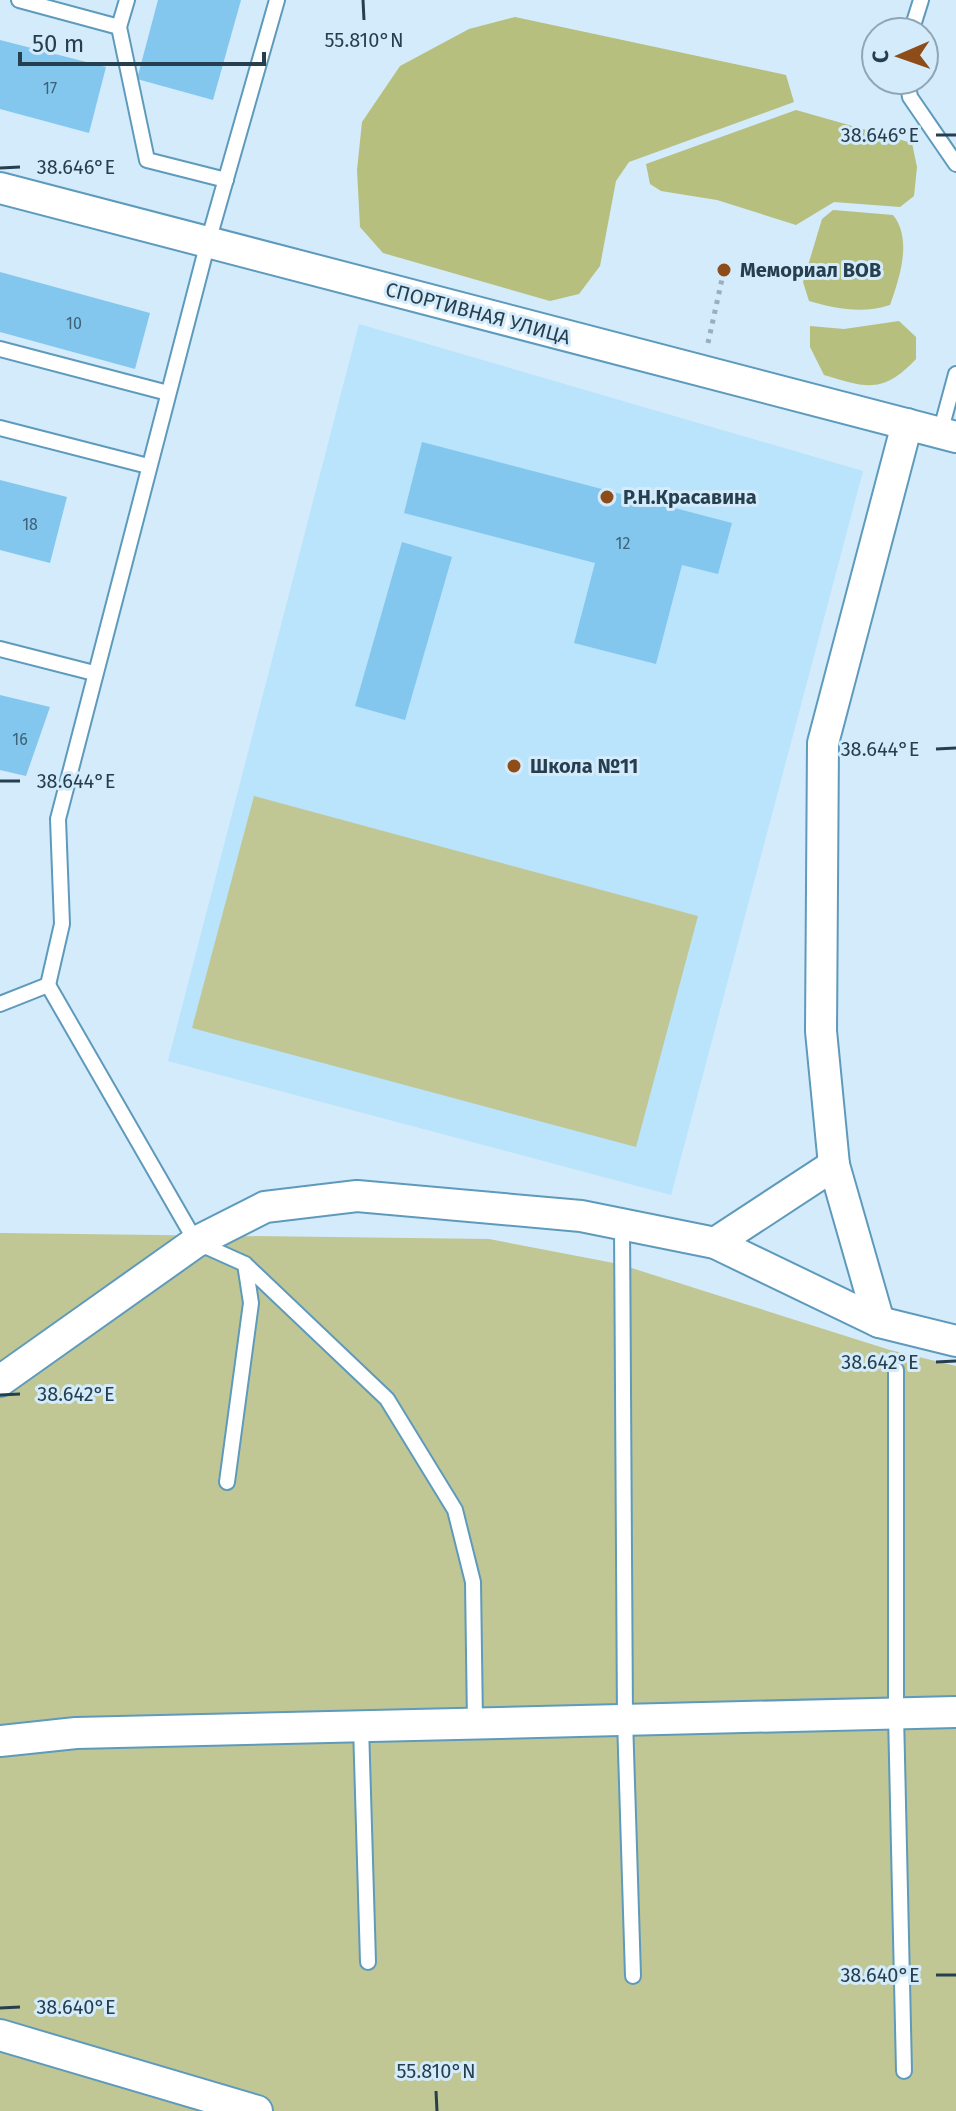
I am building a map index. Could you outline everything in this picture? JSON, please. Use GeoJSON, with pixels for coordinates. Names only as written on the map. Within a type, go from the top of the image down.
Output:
{"type":"FeatureCollection","features":[{"type":"Feature","properties":{"kind":"street","name":"СПОРТИВНАЯ УЛИЦА"},"geometry":{"type":"LineString","coordinates":[[0,188],[948,435]]}},
{"type":"Feature","properties":{"kind":"street"},"geometry":{"type":"LineString","coordinates":[[879,1322],[834,1165],[821,1031],[823,743],[907,424]]}},
{"type":"Feature","properties":{"kind":"street"},"geometry":{"type":"LineString","coordinates":[[715,1243],[834,1165]]}},
{"type":"Feature","properties":{"kind":"street"},"geometry":{"type":"LineString","coordinates":[[0,1381],[196,1242],[265,1207],[357,1196],[581,1216],[715,1243],[879,1322],[956,1341]]}},
{"type":"Feature","properties":{"kind":"street"},"geometry":{"type":"LineString","coordinates":[[0,1741],[76,1733],[956,1712]]}},
{"type":"Feature","properties":{"kind":"street"},"geometry":{"type":"LineString","coordinates":[[0,2035],[257,2111]]}},
{"type":"Feature","properties":{"kind":"lane"},"geometry":{"type":"LineString","coordinates":[[19,0],[119,27]]}},
{"type":"Feature","properties":{"kind":"lane"},"geometry":{"type":"LineString","coordinates":[[127,0],[119,27],[147,160],[226,180]]}},
{"type":"Feature","properties":{"kind":"lane"},"geometry":{"type":"LineString","coordinates":[[277,0],[148,466],[58,819],[62,924],[48,985],[148,1164],[196,1242],[245,1264],[387,1399],[455,1510],[473,1582],[475,1723]]}},
{"type":"Feature","properties":{"kind":"lane"},"geometry":{"type":"LineString","coordinates":[[910,96],[956,164]]}},
{"type":"Feature","properties":{"kind":"lane"},"geometry":{"type":"LineString","coordinates":[[0,349],[168,393]]}},
{"type":"Feature","properties":{"kind":"lane"},"geometry":{"type":"LineString","coordinates":[[948,435],[956,374]]}},
{"type":"Feature","properties":{"kind":"lane"},"geometry":{"type":"LineString","coordinates":[[0,428],[148,466]]}},
{"type":"Feature","properties":{"kind":"lane"},"geometry":{"type":"LineString","coordinates":[[0,649],[94,673]]}},
{"type":"Feature","properties":{"kind":"lane"},"geometry":{"type":"LineString","coordinates":[[0,1004],[48,985]]}},
{"type":"Feature","properties":{"kind":"lane"},"geometry":{"type":"LineString","coordinates":[[622,1224],[625,1719],[633,1976]]}},
{"type":"Feature","properties":{"kind":"lane"},"geometry":{"type":"LineString","coordinates":[[227,1482],[251,1303],[245,1264]]}},
{"type":"Feature","properties":{"kind":"lane"},"geometry":{"type":"LineString","coordinates":[[896,1370],[896,1714],[904,2071]]}},
{"type":"Feature","properties":{"kind":"lane"},"geometry":{"type":"LineString","coordinates":[[361,1726],[368,1962]]}},
{"type":"Feature","properties":{"kind":"path"},"geometry":{"type":"LineString","coordinates":[[702,371],[724,270]]}},
{"type":"Feature","properties":{"kind":"shaded area","name":"Школа №11"},"geometry":{"type":"Polygon","coordinates":[[[359,324],[863,471],[671,1195],[168,1061],[359,324]]]}},
{"type":"Feature","properties":{"kind":"green space"},"geometry":{"type":"Polygon","coordinates":[[[515,17],[786,75],[794,102],[629,162],[616,181],[600,266],[579,294],[550,301],[383,253],[360,227],[357,170],[362,122],[400,66],[469,29],[515,17]]]}},
{"type":"Feature","properties":{"kind":"green space"},"geometry":{"type":"Polygon","coordinates":[[[796,110],[912,143],[917,167],[914,196],[900,207],[834,202],[796,225],[717,200],[661,191],[650,184],[646,164],[796,110]]]}},
{"type":"Feature","properties":{"kind":"green space"},"geometry":{"type":"Polygon","coordinates":[[[833,210],[893,215],[899,225],[902,260],[890,305],[850,309],[809,301],[803,282],[822,219],[833,210]]]}},
{"type":"Feature","properties":{"kind":"green space"},"geometry":{"type":"Polygon","coordinates":[[[899,321],[916,337],[916,359],[884,383],[863,385],[824,375],[810,347],[810,326],[844,329],[899,321]]]}},
{"type":"Feature","properties":{"kind":"green space"},"geometry":{"type":"Polygon","coordinates":[[[254,796],[698,916],[636,1147],[192,1028],[254,796]]]}},
{"type":"Feature","properties":{"kind":"green space"},"geometry":{"type":"Polygon","coordinates":[[[0,1233],[489,1239],[619,1264],[890,1350],[956,1366],[956,2111],[0,2111],[0,1233]]]}},
{"type":"Feature","properties":{"kind":"building"},"geometry":{"type":"Polygon","coordinates":[[[158,0],[241,0],[213,100],[137,79],[158,0]]]}},
{"type":"Feature","properties":{"kind":"building"},"geometry":{"type":"Polygon","coordinates":[[[0,40],[106,67],[89,133],[0,109],[0,40]]]}},
{"type":"Feature","properties":{"kind":"building"},"geometry":{"type":"Polygon","coordinates":[[[0,272],[150,313],[135,369],[0,332],[0,272]]]}},
{"type":"Feature","properties":{"kind":"building"},"geometry":{"type":"Polygon","coordinates":[[[422,442],[732,523],[718,574],[682,565],[656,664],[574,643],[595,563],[404,513],[422,442]]]}},
{"type":"Feature","properties":{"kind":"building"},"geometry":{"type":"Polygon","coordinates":[[[0,480],[67,497],[50,563],[0,550],[0,480]]]}},
{"type":"Feature","properties":{"kind":"building"},"geometry":{"type":"Polygon","coordinates":[[[402,542],[452,557],[405,720],[355,706],[402,542]]]}},
{"type":"Feature","properties":{"kind":"building"},"geometry":{"type":"Polygon","coordinates":[[[0,695],[50,707],[26,776],[0,770],[0,695]]]}},
{"type":"Feature","properties":{"kind":"place","name":"Мемориал ВОВ"},"geometry":{"type":"Point","coordinates":[724,270]}},
{"type":"Feature","properties":{"kind":"place","name":"Р.Н.Красавина"},"geometry":{"type":"Point","coordinates":[607,497]}},
{"type":"Feature","properties":{"kind":"place","name":"Школа №11"},"geometry":{"type":"Point","coordinates":[514,766]}}]}
